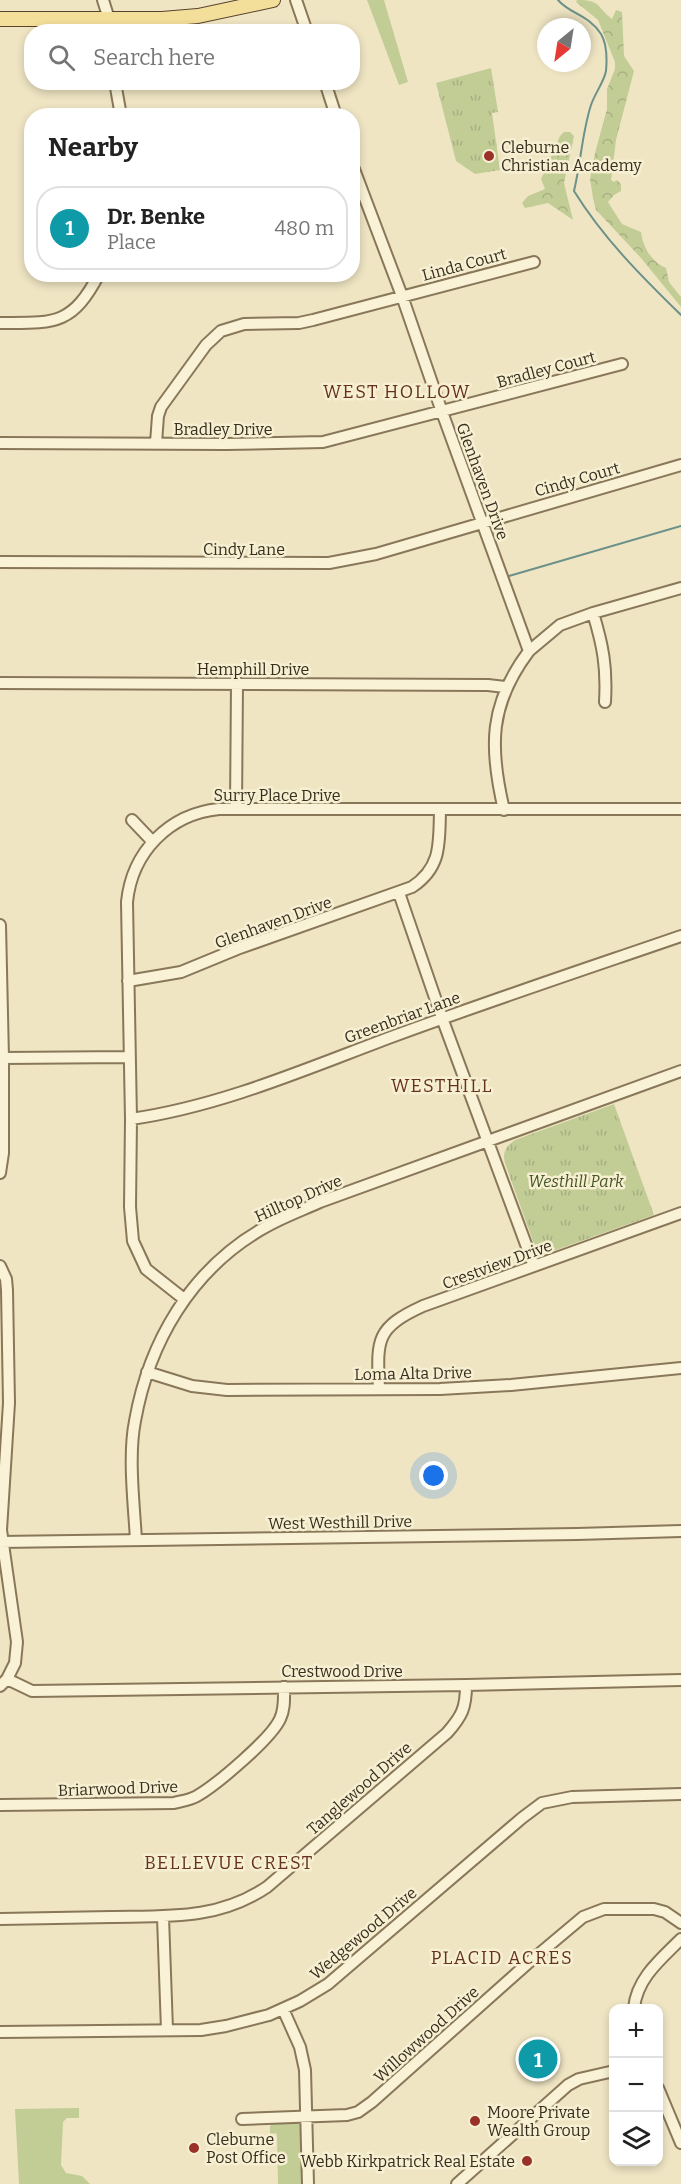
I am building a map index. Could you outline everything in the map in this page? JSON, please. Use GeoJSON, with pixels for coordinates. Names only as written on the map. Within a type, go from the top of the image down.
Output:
{"type":"FeatureCollection","features":[{"type":"Feature","properties":{"kind":"main road"},"geometry":{"type":"LineString","coordinates":[[121,24],[198,16],[273,0]]}},
{"type":"Feature","properties":{"kind":"main road"},"geometry":{"type":"LineString","coordinates":[[0,19],[92,24]]}},
{"type":"Feature","properties":{"kind":"street"},"geometry":{"type":"LineString","coordinates":[[104,0],[111,24]]}},
{"type":"Feature","properties":{"kind":"street"},"geometry":{"type":"LineString","coordinates":[[296,0],[304,24]]}},
{"type":"Feature","properties":{"kind":"street"},"geometry":{"type":"LineString","coordinates":[[116,90],[120,108]]}},
{"type":"Feature","properties":{"kind":"street"},"geometry":{"type":"LineString","coordinates":[[327,90],[333,108]]}},
{"type":"Feature","properties":{"kind":"street","name":"Glenhaven Drive"},"geometry":{"type":"LineString","coordinates":[[360,193],[402,296],[529,651]]}},
{"type":"Feature","properties":{"kind":"street","name":"Linda Court"},"geometry":{"type":"LineString","coordinates":[[156,443],[161,407],[206,345],[221,331],[244,324],[299,323],[534,262]]}},
{"type":"Feature","properties":{"kind":"street"},"geometry":{"type":"LineString","coordinates":[[0,323],[46,322],[66,316],[88,296],[95,282]]}},
{"type":"Feature","properties":{"kind":"street","name":"Bradley Court"},"geometry":{"type":"LineString","coordinates":[[442,412],[622,364]]}},
{"type":"Feature","properties":{"kind":"street","name":"Bradley Drive"},"geometry":{"type":"LineString","coordinates":[[0,443],[314,443],[442,412]]}},
{"type":"Feature","properties":{"kind":"street","name":"Cindy Court"},"geometry":{"type":"LineString","coordinates":[[482,522],[681,465]]}},
{"type":"Feature","properties":{"kind":"street","name":"Cindy Lane"},"geometry":{"type":"LineString","coordinates":[[0,562],[329,563],[376,554],[482,522]]}},
{"type":"Feature","properties":{"kind":"street"},"geometry":{"type":"LineString","coordinates":[[504,810],[499,787],[495,742],[497,713],[506,687],[529,651],[561,625],[593,613],[681,588]]}},
{"type":"Feature","properties":{"kind":"street"},"geometry":{"type":"LineString","coordinates":[[593,613],[602,642],[605,664],[605,702]]}},
{"type":"Feature","properties":{"kind":"street","name":"Hemphill Drive"},"geometry":{"type":"LineString","coordinates":[[0,683],[488,685],[506,687]]}},
{"type":"Feature","properties":{"kind":"street"},"geometry":{"type":"LineString","coordinates":[[236,808],[237,684]]}},
{"type":"Feature","properties":{"kind":"street","name":"Surry Place Drive"},"geometry":{"type":"LineString","coordinates":[[184,1299],[146,1269],[133,1241],[130,1207],[128,886],[141,857],[152,841],[182,818],[202,811],[236,808],[681,809]]}},
{"type":"Feature","properties":{"kind":"street","name":"Glenhaven Drive"},"geometry":{"type":"LineString","coordinates":[[128,981],[181,972],[237,949],[399,893],[424,879],[435,862],[439,846],[440,810]]}},
{"type":"Feature","properties":{"kind":"street"},"geometry":{"type":"LineString","coordinates":[[132,820],[152,841]]}},
{"type":"Feature","properties":{"kind":"street"},"geometry":{"type":"LineString","coordinates":[[399,893],[442,1018],[490,1142],[534,1266]]}},
{"type":"Feature","properties":{"kind":"street"},"geometry":{"type":"LineString","coordinates":[[0,925],[3,1058],[3,1153],[0,1173]]}},
{"type":"Feature","properties":{"kind":"street","name":"Greenbriar Lane"},"geometry":{"type":"LineString","coordinates":[[131,1119],[169,1114],[233,1095],[442,1018],[681,936]]}},
{"type":"Feature","properties":{"kind":"street"},"geometry":{"type":"LineString","coordinates":[[3,1058],[129,1057]]}},
{"type":"Feature","properties":{"kind":"street","name":"Hilltop Drive"},"geometry":{"type":"LineString","coordinates":[[136,1540],[134,1430],[147,1372],[171,1319],[184,1299],[211,1267],[262,1228],[320,1202],[681,1071]]}},
{"type":"Feature","properties":{"kind":"street","name":"Crestview Drive"},"geometry":{"type":"LineString","coordinates":[[379,1389],[380,1341],[387,1328],[401,1316],[681,1213]]}},
{"type":"Feature","properties":{"kind":"street"},"geometry":{"type":"LineString","coordinates":[[0,1266],[6,1279],[7,1290],[1,1542],[17,1642],[15,1663],[4,1682]]}},
{"type":"Feature","properties":{"kind":"street","name":"Loma Alta Drive"},"geometry":{"type":"LineString","coordinates":[[147,1372],[192,1386],[218,1390],[379,1389],[511,1385],[681,1368]]}},
{"type":"Feature","properties":{"kind":"street","name":"West Westhill Drive"},"geometry":{"type":"LineString","coordinates":[[1,1542],[681,1531]]}},
{"type":"Feature","properties":{"kind":"street","name":"Crestwood Drive"},"geometry":{"type":"LineString","coordinates":[[4,1682],[32,1691],[681,1680]]}},
{"type":"Feature","properties":{"kind":"street","name":"Tanglewood Drive"},"geometry":{"type":"LineString","coordinates":[[0,1919],[163,1917],[201,1914],[222,1909],[253,1896],[267,1887],[447,1733],[461,1715],[466,1704],[466,1685]]}},
{"type":"Feature","properties":{"kind":"street","name":"Briarwood Drive"},"geometry":{"type":"LineString","coordinates":[[0,1805],[174,1803],[195,1797],[210,1788],[264,1740],[279,1721],[284,1704],[284,1687]]}},
{"type":"Feature","properties":{"kind":"street","name":"Wedgewood Drive"},"geometry":{"type":"LineString","coordinates":[[0,2031],[201,2030],[226,2026],[283,2009],[313,1994],[341,1974],[542,1803],[572,1797],[681,1794]]}},
{"type":"Feature","properties":{"kind":"street","name":"Willowwood Drive"},"geometry":{"type":"LineString","coordinates":[[242,2119],[307,2118],[358,2112],[584,1917],[604,1910],[654,1909],[665,1912],[681,1923]]}},
{"type":"Feature","properties":{"kind":"street"},"geometry":{"type":"LineString","coordinates":[[163,1917],[167,2031]]}},
{"type":"Feature","properties":{"kind":"street"},"geometry":{"type":"LineString","coordinates":[[635,2004],[637,1993],[646,1976],[681,1939]]}},
{"type":"Feature","properties":{"kind":"street"},"geometry":{"type":"LineString","coordinates":[[283,2009],[303,2058],[308,2184]]}},
{"type":"Feature","properties":{"kind":"street"},"geometry":{"type":"LineString","coordinates":[[457,2184],[568,2085],[585,2077],[609,2072]]}},
{"type":"Feature","properties":{"kind":"street"},"geometry":{"type":"LineString","coordinates":[[663,2100],[681,2143]]}},
{"type":"Feature","properties":{"kind":"green space"},"geometry":{"type":"Polygon","coordinates":[[[367,0],[384,0],[408,82],[399,85],[367,0]]]}},
{"type":"Feature","properties":{"kind":"green space"},"geometry":{"type":"Polygon","coordinates":[[[577,0],[595,3],[612,19],[616,10],[622,12],[624,56],[634,71],[616,140],[611,180],[614,182],[617,180],[621,184],[621,191],[608,202],[622,224],[641,232],[649,254],[666,268],[669,282],[681,297],[681,307],[641,258],[596,210],[590,179],[607,109],[607,89],[615,69],[615,62],[598,20],[576,2],[577,0]]]}},
{"type":"Feature","properties":{"kind":"green space"},"geometry":{"type":"Polygon","coordinates":[[[491,68],[498,112],[492,113],[500,170],[475,174],[456,161],[436,83],[491,68]]]}},
{"type":"Feature","properties":{"kind":"green space"},"geometry":{"type":"Polygon","coordinates":[[[564,132],[570,132],[574,136],[564,183],[573,220],[548,203],[525,208],[522,203],[528,196],[545,189],[541,179],[560,136],[564,132]]]}},
{"type":"Feature","properties":{"kind":"green space","name":"Westhill Park"},"geometry":{"type":"Polygon","coordinates":[[[614,1104],[654,1215],[553,1251],[545,1251],[534,1244],[505,1163],[506,1150],[515,1140],[614,1104]]]}},
{"type":"Feature","properties":{"kind":"green space"},"geometry":{"type":"Polygon","coordinates":[[[79,2108],[79,2118],[67,2118],[63,2122],[61,2165],[66,2173],[82,2176],[90,2184],[19,2184],[15,2109],[79,2108]]]}},
{"type":"Feature","properties":{"kind":"green space"},"geometry":{"type":"Polygon","coordinates":[[[273,2123],[301,2124],[302,2184],[278,2184],[277,2136],[276,2133],[270,2134],[270,2126],[273,2123]]]}},
{"type":"Feature","properties":{"kind":"waterway"},"geometry":{"type":"LineString","coordinates":[[558,0],[596,28],[603,38],[606,52],[606,71],[588,116],[574,191],[610,241],[681,315]]}},
{"type":"Feature","properties":{"kind":"waterway"},"geometry":{"type":"LineString","coordinates":[[509,576],[681,526]]}},
{"type":"Feature","properties":{"kind":"place","name":"Cleburne Christian Academy"},"geometry":{"type":"Point","coordinates":[489,156]}},
{"type":"Feature","properties":{"kind":"place","name":"Dr. Benke"},"geometry":{"type":"Point","coordinates":[538,2059]}},
{"type":"Feature","properties":{"kind":"place","name":"Moore Private Wealth Group"},"geometry":{"type":"Point","coordinates":[475,2121]}},
{"type":"Feature","properties":{"kind":"place","name":"Cleburne Post Office"},"geometry":{"type":"Point","coordinates":[194,2148]}},
{"type":"Feature","properties":{"kind":"place","name":"Webb Kirkpatrick Real Estate"},"geometry":{"type":"Point","coordinates":[527,2161]}},
{"type":"Feature","properties":{"kind":"district","name":"WEST HOLLOW"},"geometry":{"type":"Point","coordinates":[397,392]}},
{"type":"Feature","properties":{"kind":"district","name":"WESTHILL"},"geometry":{"type":"Point","coordinates":[442,1086]}},
{"type":"Feature","properties":{"kind":"district","name":"BELLEVUE CREST"},"geometry":{"type":"Point","coordinates":[229,1863]}},
{"type":"Feature","properties":{"kind":"district","name":"PLACID ACRES"},"geometry":{"type":"Point","coordinates":[502,1958]}}]}
